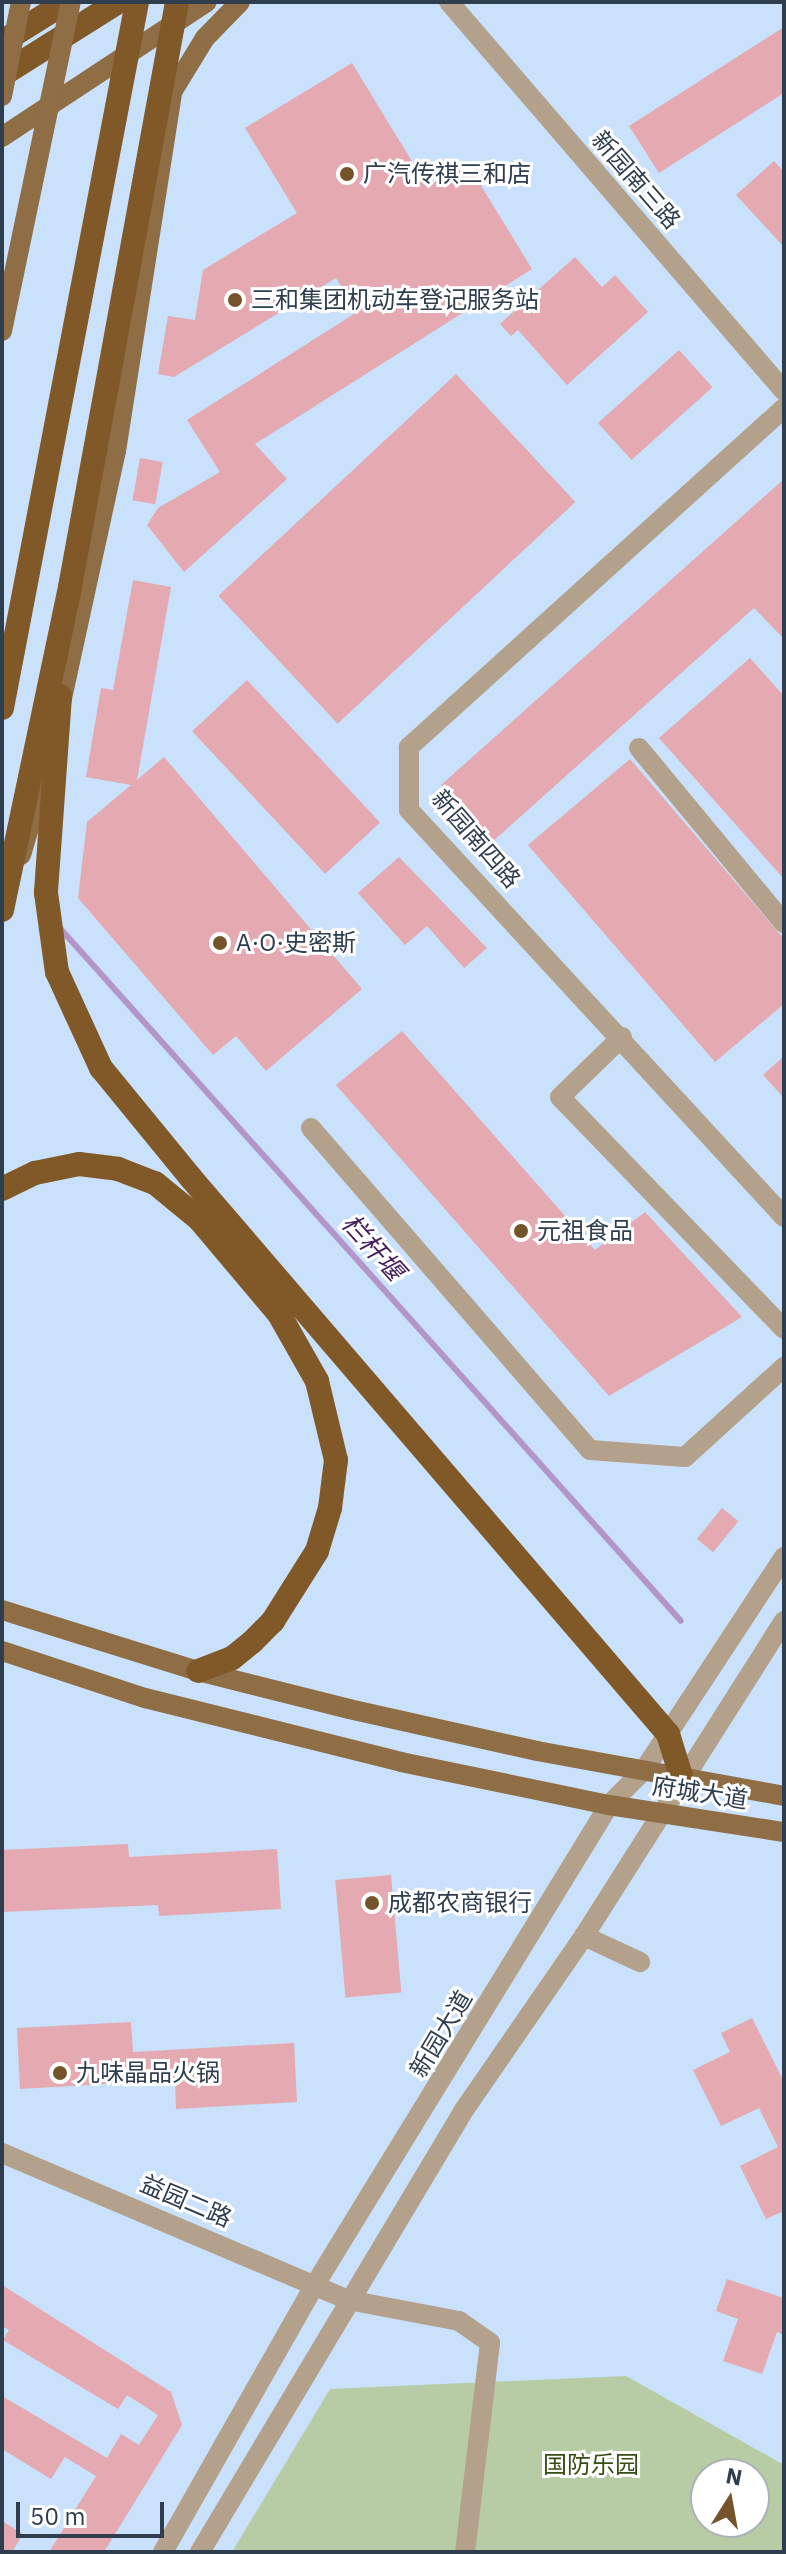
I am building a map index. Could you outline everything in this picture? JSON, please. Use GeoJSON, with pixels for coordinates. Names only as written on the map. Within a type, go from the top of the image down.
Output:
{"type":"FeatureCollection","features":[{"type":"Feature","properties":{"kind":"highway"},"geometry":{"type":"LineString","coordinates":[[2,42],[69,2]]}},
{"type":"Feature","properties":{"kind":"highway"},"geometry":{"type":"LineString","coordinates":[[2,75],[118,2]]}},
{"type":"Feature","properties":{"kind":"highway"},"geometry":{"type":"LineString","coordinates":[[2,708],[137,2]]}},
{"type":"Feature","properties":{"kind":"highway"},"geometry":{"type":"LineString","coordinates":[[2,910],[70,587],[177,2]]}},
{"type":"Feature","properties":{"kind":"highway"},"geometry":{"type":"LineString","coordinates":[[70,587],[46,873],[50,941],[68,1005],[101,1068],[191,1178],[668,1734],[681,1776]]}},
{"type":"Feature","properties":{"kind":"highway"},"geometry":{"type":"LineString","coordinates":[[2,1189],[35,1173],[79,1164],[136,1175],[173,1195],[199,1219],[294,1335],[323,1397],[336,1460],[330,1508],[305,1573],[252,1642],[224,1662],[198,1671]]}},
{"type":"Feature","properties":{"kind":"main road"},"geometry":{"type":"LineString","coordinates":[[2,96],[21,2]]}},
{"type":"Feature","properties":{"kind":"main road"},"geometry":{"type":"LineString","coordinates":[[2,331],[69,2]]}},
{"type":"Feature","properties":{"kind":"main road"},"geometry":{"type":"LineString","coordinates":[[2,137],[207,2]]}},
{"type":"Feature","properties":{"kind":"main road"},"geometry":{"type":"LineString","coordinates":[[2,903],[35,821],[113,466],[172,92],[205,38],[240,2]]}},
{"type":"Feature","properties":{"kind":"main road","name":"府城大道"},"geometry":{"type":"LineString","coordinates":[[2,1610],[198,1671],[537,1751],[784,1796]]}},
{"type":"Feature","properties":{"kind":"main road","name":"府城大道"},"geometry":{"type":"LineString","coordinates":[[2,1651],[145,1698],[401,1762],[609,1805],[784,1832]]}},
{"type":"Feature","properties":{"kind":"street","name":"新园南三路"},"geometry":{"type":"LineString","coordinates":[[449,2],[784,391]]}},
{"type":"Feature","properties":{"kind":"street","name":"新园南四路"},"geometry":{"type":"LineString","coordinates":[[784,408],[409,747],[409,810],[622,1037],[784,1217]]}},
{"type":"Feature","properties":{"kind":"street"},"geometry":{"type":"LineString","coordinates":[[639,748],[784,923]]}},
{"type":"Feature","properties":{"kind":"street"},"geometry":{"type":"LineString","coordinates":[[622,1037],[560,1097],[784,1329]]}},
{"type":"Feature","properties":{"kind":"street"},"geometry":{"type":"LineString","coordinates":[[311,1128],[590,1450],[685,1457],[784,1367]]}},
{"type":"Feature","properties":{"kind":"street","name":"新园大道"},"geometry":{"type":"LineString","coordinates":[[163,2552],[316,2283],[609,1805],[644,1770],[784,1557]]}},
{"type":"Feature","properties":{"kind":"street"},"geometry":{"type":"LineString","coordinates":[[200,2552],[464,2110],[584,1936],[681,1776],[784,1621]]}},
{"type":"Feature","properties":{"kind":"street"},"geometry":{"type":"LineString","coordinates":[[584,1936],[640,1962]]}},
{"type":"Feature","properties":{"kind":"street","name":"益园二路"},"geometry":{"type":"LineString","coordinates":[[2,2153],[316,2283],[348,2300],[459,2321],[490,2343],[465,2552]]}},
{"type":"Feature","properties":{"kind":"green space","name":"国防乐园"},"geometry":{"type":"Polygon","coordinates":[[[626,2376],[784,2465],[784,2552],[232,2552],[330,2389],[626,2376]]]}},
{"type":"Feature","properties":{"kind":"building"},"geometry":{"type":"Polygon","coordinates":[[[784,27],[784,93],[659,173],[629,126],[784,27]]]}},
{"type":"Feature","properties":{"kind":"building"},"geometry":{"type":"Polygon","coordinates":[[[352,63],[427,186],[467,163],[532,269],[255,444],[287,479],[184,572],[147,525],[158,508],[220,472],[187,420],[357,312],[336,278],[174,377],[158,374],[168,316],[195,320],[203,270],[297,213],[245,128],[352,63]]]}},
{"type":"Feature","properties":{"kind":"building"},"geometry":{"type":"Polygon","coordinates":[[[774,161],[784,172],[784,247],[736,195],[774,161]]]}},
{"type":"Feature","properties":{"kind":"building"},"geometry":{"type":"Polygon","coordinates":[[[575,257],[602,287],[615,275],[648,312],[567,385],[518,330],[511,336],[500,324],[575,257]]]}},
{"type":"Feature","properties":{"kind":"building"},"geometry":{"type":"Polygon","coordinates":[[[679,350],[712,387],[631,460],[598,423],[679,350]]]}},
{"type":"Feature","properties":{"kind":"building"},"geometry":{"type":"Polygon","coordinates":[[[456,374],[575,502],[338,724],[218,596],[456,374]]]}},
{"type":"Feature","properties":{"kind":"building"},"geometry":{"type":"Polygon","coordinates":[[[140,458],[163,462],[155,504],[133,500],[140,458]]]}},
{"type":"Feature","properties":{"kind":"building"},"geometry":{"type":"Polygon","coordinates":[[[784,479],[784,639],[754,608],[492,842],[441,785],[784,479]]]}},
{"type":"Feature","properties":{"kind":"building","name":"A·O·史密斯"},"geometry":{"type":"Polygon","coordinates":[[[133,580],[171,587],[137,780],[164,757],[362,989],[266,1071],[236,1036],[213,1055],[78,898],[87,822],[131,785],[86,777],[101,688],[113,690],[133,580]]]}},
{"type":"Feature","properties":{"kind":"building"},"geometry":{"type":"Polygon","coordinates":[[[750,658],[784,696],[784,879],[659,738],[750,658]]]}},
{"type":"Feature","properties":{"kind":"building"},"geometry":{"type":"Polygon","coordinates":[[[247,680],[380,823],[325,874],[192,731],[247,680]]]}},
{"type":"Feature","properties":{"kind":"building"},"geometry":{"type":"Polygon","coordinates":[[[630,759],[784,939],[784,1004],[715,1062],[528,845],[630,759]]]}},
{"type":"Feature","properties":{"kind":"building"},"geometry":{"type":"Polygon","coordinates":[[[399,857],[487,948],[464,968],[427,926],[405,945],[358,893],[399,857]]]}},
{"type":"Feature","properties":{"kind":"building","name":"元祖食品"},"geometry":{"type":"Polygon","coordinates":[[[402,1031],[595,1250],[645,1212],[742,1317],[609,1396],[336,1085],[402,1031]]]}},
{"type":"Feature","properties":{"kind":"building"},"geometry":{"type":"Polygon","coordinates":[[[784,1056],[784,1098],[763,1075],[784,1056]]]}},
{"type":"Feature","properties":{"kind":"building"},"geometry":{"type":"Polygon","coordinates":[[[722,1508],[738,1521],[713,1552],[697,1539],[722,1508]]]}},
{"type":"Feature","properties":{"kind":"building"},"geometry":{"type":"Polygon","coordinates":[[[128,1844],[129,1857],[277,1849],[281,1909],[159,1916],[158,1905],[2,1912],[2,1850],[128,1844]]]}},
{"type":"Feature","properties":{"kind":"building"},"geometry":{"type":"Polygon","coordinates":[[[391,1875],[401,1993],[345,1997],[335,1880],[391,1875]]]}},
{"type":"Feature","properties":{"kind":"building"},"geometry":{"type":"Polygon","coordinates":[[[752,2018],[784,2082],[784,2211],[766,2219],[740,2166],[778,2147],[759,2108],[721,2126],[693,2070],[730,2052],[721,2033],[752,2018]]]}},
{"type":"Feature","properties":{"kind":"building"},"geometry":{"type":"Polygon","coordinates":[[[131,2022],[133,2052],[294,2043],[297,2102],[176,2109],[175,2080],[20,2089],[17,2028],[131,2022]]]}},
{"type":"Feature","properties":{"kind":"building"},"geometry":{"type":"Polygon","coordinates":[[[727,2279],[784,2298],[784,2335],[777,2332],[762,2374],[723,2361],[738,2319],[716,2311],[727,2279]]]}},
{"type":"Feature","properties":{"kind":"building"},"geometry":{"type":"Polygon","coordinates":[[[2,2285],[171,2392],[182,2425],[104,2552],[49,2552],[96,2476],[65,2457],[51,2479],[2,2449],[2,2396],[107,2458],[121,2434],[139,2445],[158,2415],[127,2395],[118,2409],[3,2340],[9,2330],[2,2326],[2,2285]]]}},
{"type":"Feature","properties":{"kind":"building"},"geometry":{"type":"Polygon","coordinates":[[[2,2521],[23,2534],[12,2552],[2,2552],[2,2521]]]}},
{"type":"Feature","properties":{"kind":"waterway","name":"栏杆堰"},"geometry":{"type":"LineString","coordinates":[[58,926],[681,1621]]}},
{"type":"Feature","properties":{"kind":"place","name":"广汽传祺三和店"},"geometry":{"type":"Point","coordinates":[347,174]}},
{"type":"Feature","properties":{"kind":"place","name":"三和集团机动车登记服务站"},"geometry":{"type":"Point","coordinates":[235,300]}},
{"type":"Feature","properties":{"kind":"place","name":"A·O·史密斯"},"geometry":{"type":"Point","coordinates":[220,943]}},
{"type":"Feature","properties":{"kind":"place","name":"元祖食品"},"geometry":{"type":"Point","coordinates":[521,1231]}},
{"type":"Feature","properties":{"kind":"place","name":"成都农商银行"},"geometry":{"type":"Point","coordinates":[372,1903]}},
{"type":"Feature","properties":{"kind":"place","name":"九味晶品火锅"},"geometry":{"type":"Point","coordinates":[60,2073]}}]}
